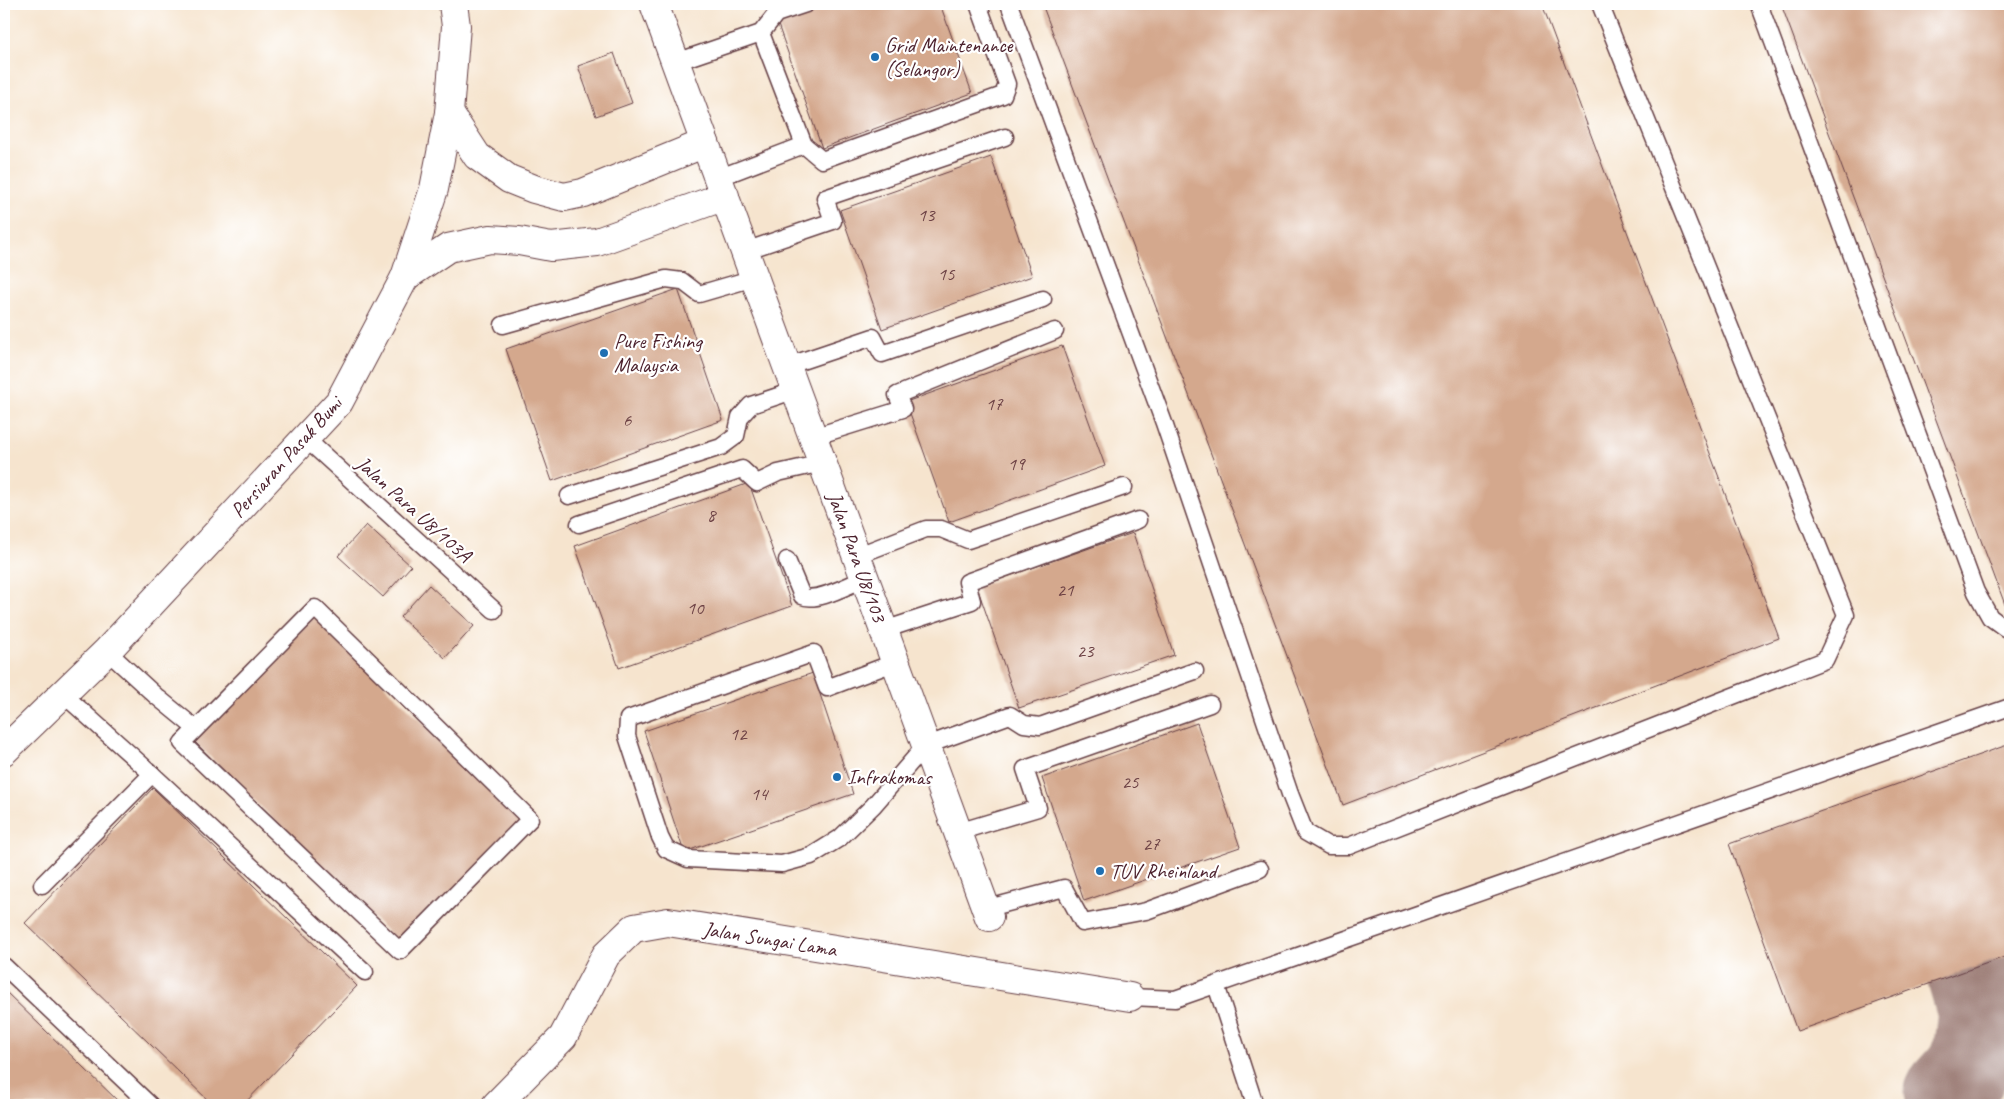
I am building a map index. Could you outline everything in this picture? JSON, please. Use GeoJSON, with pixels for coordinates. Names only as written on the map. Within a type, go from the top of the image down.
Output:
{"type":"FeatureCollection","features":[{"type":"Feature","properties":{"kind":"street","name":"Persiaran Pasak Bumi"},"geometry":{"type":"LineString","coordinates":[[4,751],[107,651],[339,402],[405,276],[434,189],[450,113],[456,26],[454,4]]}},
{"type":"Feature","properties":{"kind":"street","name":"Jalan Para U8/103"},"geometry":{"type":"LineString","coordinates":[[654,4],[987,913]]}},
{"type":"Feature","properties":{"kind":"street"},"geometry":{"type":"LineString","coordinates":[[450,113],[477,156],[509,179],[534,189],[564,197],[583,193],[705,143]]}},
{"type":"Feature","properties":{"kind":"street"},"geometry":{"type":"LineString","coordinates":[[405,276],[448,248],[490,239],[518,240],[551,247],[597,242],[721,187]]}},
{"type":"Feature","properties":{"kind":"street","name":"Jalan Sungai Lama"},"geometry":{"type":"LineString","coordinates":[[496,1105],[563,1037],[606,955],[634,928],[668,922],[1130,997]]}},
{"type":"Feature","properties":{"kind":"lane"},"geometry":{"type":"LineString","coordinates":[[676,62],[761,33],[776,14],[806,4]]}},
{"type":"Feature","properties":{"kind":"lane"},"geometry":{"type":"LineString","coordinates":[[761,33],[804,145],[822,160],[1003,95],[1007,84],[978,4]]}},
{"type":"Feature","properties":{"kind":"lane"},"geometry":{"type":"LineString","coordinates":[[1009,4],[1164,422],[1290,794],[1305,832],[1329,846],[1349,846],[1826,660],[1846,615],[1600,4]]}},
{"type":"Feature","properties":{"kind":"lane"},"geometry":{"type":"LineString","coordinates":[[1759,4],[1976,592],[1990,617],[2004,628],[2010,626]]}},
{"type":"Feature","properties":{"kind":"lane"},"geometry":{"type":"LineString","coordinates":[[745,251],[833,221],[825,198],[1005,137]]}},
{"type":"Feature","properties":{"kind":"lane"},"geometry":{"type":"LineString","coordinates":[[721,187],[804,145]]}},
{"type":"Feature","properties":{"kind":"lane"},"geometry":{"type":"LineString","coordinates":[[503,325],[666,279],[682,281],[699,294],[754,278]]}},
{"type":"Feature","properties":{"kind":"lane"},"geometry":{"type":"LineString","coordinates":[[569,496],[721,447],[736,436],[740,417],[751,405],[791,378],[873,336],[882,354],[1043,299]]}},
{"type":"Feature","properties":{"kind":"lane"},"geometry":{"type":"LineString","coordinates":[[813,437],[903,409],[897,394],[1055,332]]}},
{"type":"Feature","properties":{"kind":"lane","name":"Jalan Para U8/103A"},"geometry":{"type":"LineString","coordinates":[[305,438],[494,610]]}},
{"type":"Feature","properties":{"kind":"lane"},"geometry":{"type":"LineString","coordinates":[[578,524],[742,469],[757,483],[778,473],[822,463]]}},
{"type":"Feature","properties":{"kind":"lane"},"geometry":{"type":"LineString","coordinates":[[787,560],[802,596],[808,599],[817,598],[860,567],[926,529],[941,529],[968,540],[1124,487]]}},
{"type":"Feature","properties":{"kind":"lane"},"geometry":{"type":"LineString","coordinates":[[884,630],[972,601],[967,582],[1138,520]]}},
{"type":"Feature","properties":{"kind":"lane"},"geometry":{"type":"LineString","coordinates":[[315,608],[530,820],[400,951],[182,743],[195,728],[315,608]]}},
{"type":"Feature","properties":{"kind":"lane"},"geometry":{"type":"LineString","coordinates":[[107,651],[156,696],[195,728]]}},
{"type":"Feature","properties":{"kind":"lane"},"geometry":{"type":"LineString","coordinates":[[896,662],[827,688],[814,654],[628,719],[627,736],[660,837],[666,849],[688,859],[782,864],[811,856],[840,838],[873,806],[925,746],[1010,715],[1024,724],[1040,726],[1196,671]]}},
{"type":"Feature","properties":{"kind":"lane"},"geometry":{"type":"LineString","coordinates":[[63,694],[365,972]]}},
{"type":"Feature","properties":{"kind":"lane"},"geometry":{"type":"LineString","coordinates":[[958,832],[1038,808],[1025,769],[1210,704]]}},
{"type":"Feature","properties":{"kind":"lane"},"geometry":{"type":"LineString","coordinates":[[1130,997],[1175,999],[2010,707]]}},
{"type":"Feature","properties":{"kind":"lane"},"geometry":{"type":"LineString","coordinates":[[42,885],[152,774]]}},
{"type":"Feature","properties":{"kind":"lane"},"geometry":{"type":"LineString","coordinates":[[987,913],[1064,888],[1083,923],[1146,911],[1260,869]]}},
{"type":"Feature","properties":{"kind":"lane"},"geometry":{"type":"LineString","coordinates":[[4,966],[150,1105]]}},
{"type":"Feature","properties":{"kind":"lane"},"geometry":{"type":"LineString","coordinates":[[1216,985],[1255,1105]]}},
{"type":"Feature","properties":{"kind":"building","name":"Grid Maintenance (Selangor)"},"geometry":{"type":"Polygon","coordinates":[[[825,4],[940,4],[972,93],[822,148],[777,22],[825,4]]]}},
{"type":"Feature","properties":{"kind":"building"},"geometry":{"type":"Polygon","coordinates":[[[1042,4],[1542,4],[1779,638],[1343,805],[1042,4]]]}},
{"type":"Feature","properties":{"kind":"building"},"geometry":{"type":"Polygon","coordinates":[[[1781,4],[2010,4],[2010,618],[1781,4]]]}},
{"type":"Feature","properties":{"kind":"building"},"geometry":{"type":"Polygon","coordinates":[[[614,53],[632,103],[596,116],[578,66],[614,53]]]}},
{"type":"Feature","properties":{"kind":"building"},"geometry":{"type":"Polygon","coordinates":[[[991,157],[1032,276],[882,329],[840,210],[991,157]]]}},
{"type":"Feature","properties":{"kind":"building"},"geometry":{"type":"Polygon","coordinates":[[[678,289],[723,420],[552,481],[506,349],[678,289]]]}},
{"type":"Feature","properties":{"kind":"building"},"geometry":{"type":"Polygon","coordinates":[[[1062,346],[1105,466],[949,522],[906,402],[1062,346]]]}},
{"type":"Feature","properties":{"kind":"building"},"geometry":{"type":"Polygon","coordinates":[[[749,483],[792,606],[619,668],[575,546],[749,483]]]}},
{"type":"Feature","properties":{"kind":"building"},"geometry":{"type":"Polygon","coordinates":[[[366,525],[411,566],[383,597],[338,556],[366,525]]]}},
{"type":"Feature","properties":{"kind":"building"},"geometry":{"type":"Polygon","coordinates":[[[1133,533],[1174,655],[1019,708],[977,587],[1133,533]]]}},
{"type":"Feature","properties":{"kind":"building"},"geometry":{"type":"Polygon","coordinates":[[[429,585],[474,626],[445,658],[400,617],[429,585]]]}},
{"type":"Feature","properties":{"kind":"building"},"geometry":{"type":"Polygon","coordinates":[[[315,616],[522,821],[401,945],[193,740],[315,616]]]}},
{"type":"Feature","properties":{"kind":"building"},"geometry":{"type":"Polygon","coordinates":[[[813,673],[853,794],[684,852],[644,731],[813,673]]]}},
{"type":"Feature","properties":{"kind":"building"},"geometry":{"type":"Polygon","coordinates":[[[1197,723],[1240,847],[1084,901],[1042,778],[1197,723]]]}},
{"type":"Feature","properties":{"kind":"building"},"geometry":{"type":"Polygon","coordinates":[[[2010,744],[2010,955],[1797,1031],[1729,844],[2010,744]]]}},
{"type":"Feature","properties":{"kind":"building"},"geometry":{"type":"Polygon","coordinates":[[[153,788],[357,986],[243,1105],[213,1105],[25,923],[153,788]]]}},
{"type":"Feature","properties":{"kind":"building"},"geometry":{"type":"Polygon","coordinates":[[[4,990],[122,1105],[4,1105],[4,990]]]}},
{"type":"Feature","properties":{"kind":"taxiway"},"geometry":{"type":"LineString","coordinates":[[1947,1092],[1965,1072],[1975,1054],[1980,1013],[1970,979]]}},
{"type":"Feature","properties":{"kind":"place","name":"Grid Maintenance (Selangor)"},"geometry":{"type":"Point","coordinates":[875,57]}},
{"type":"Feature","properties":{"kind":"place","name":"Pure Fishing Malaysia"},"geometry":{"type":"Point","coordinates":[604,353]}},
{"type":"Feature","properties":{"kind":"place","name":"Infrakomas"},"geometry":{"type":"Point","coordinates":[837,777]}},
{"type":"Feature","properties":{"kind":"place","name":"TUV Rheinland"},"geometry":{"type":"Point","coordinates":[1100,871]}}]}
